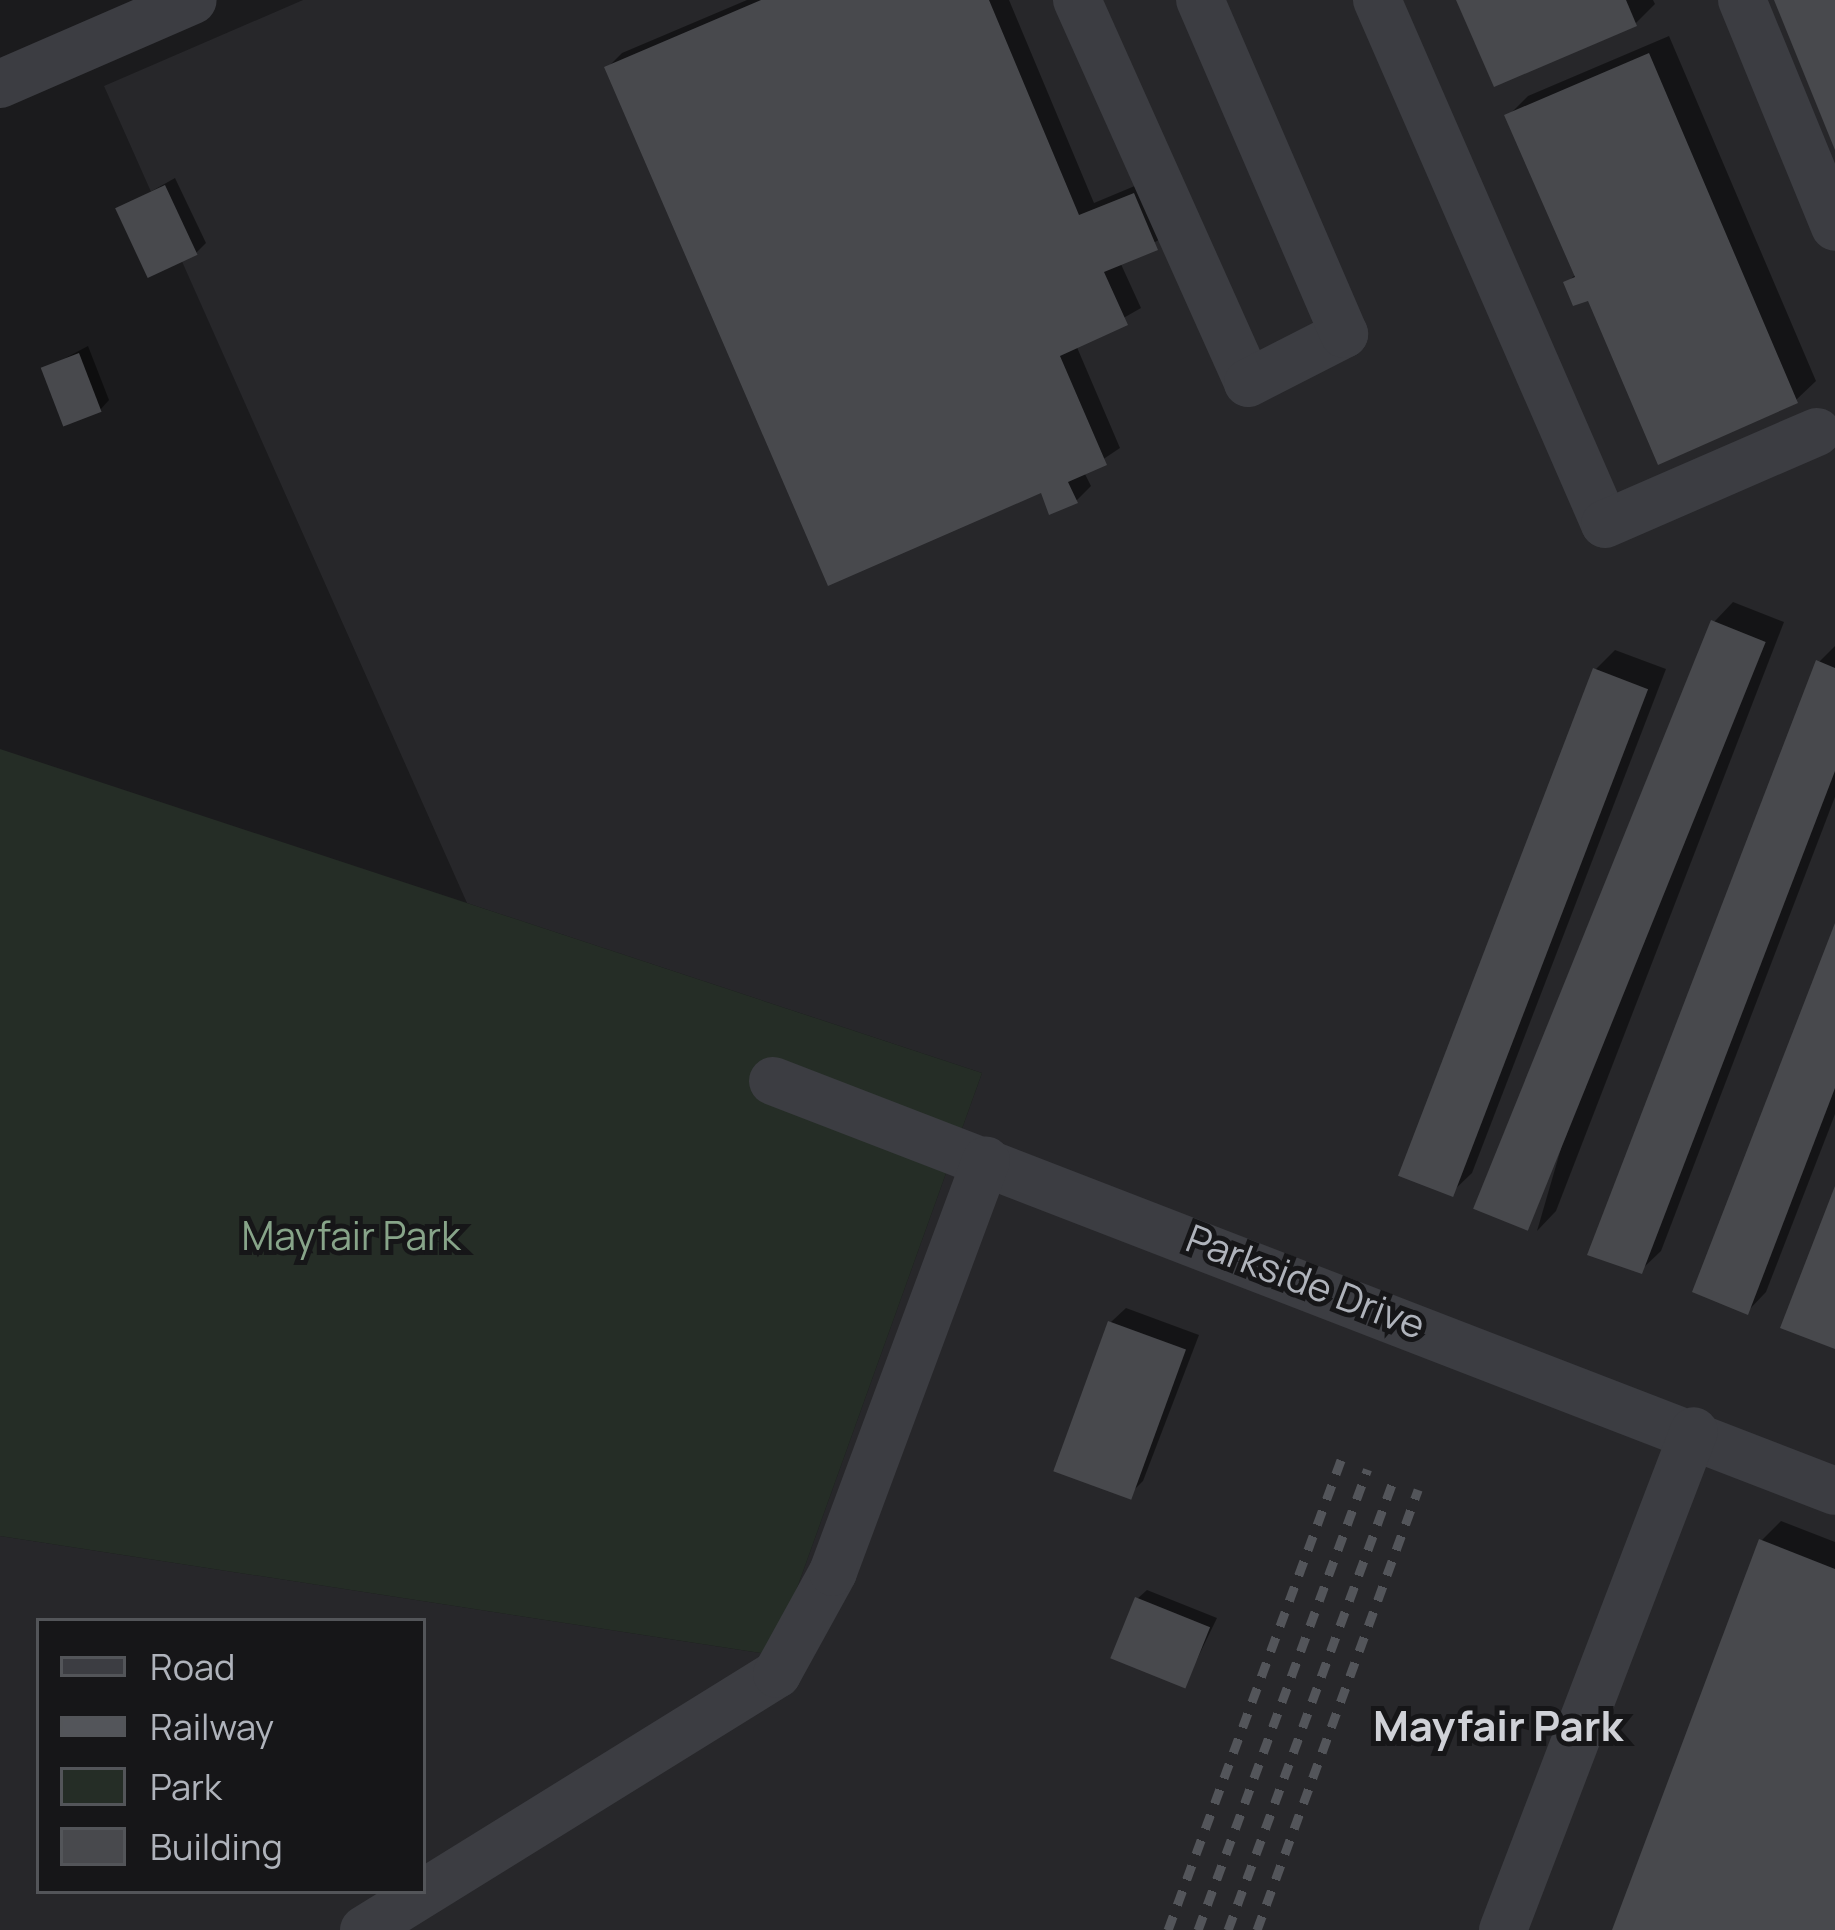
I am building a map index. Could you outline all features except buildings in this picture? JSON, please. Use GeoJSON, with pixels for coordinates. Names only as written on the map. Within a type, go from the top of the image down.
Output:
{"type":"FeatureCollection","features":[{"type":"Feature","properties":{"kind":"street"},"geometry":{"type":"LineString","coordinates":[[0,84],[193,0]]}},
{"type":"Feature","properties":{"kind":"street"},"geometry":{"type":"LineString","coordinates":[[1077,0],[1248,383],[1344,334],[1200,0]]}},
{"type":"Feature","properties":{"kind":"street"},"geometry":{"type":"LineString","coordinates":[[1377,0],[1605,524],[1817,433]]}},
{"type":"Feature","properties":{"kind":"street"},"geometry":{"type":"LineString","coordinates":[[1742,0],[1835,226]]}},
{"type":"Feature","properties":{"kind":"street","name":"Parkside Drive"},"geometry":{"type":"LineString","coordinates":[[772,1081],[1834,1487]]}},
{"type":"Feature","properties":{"kind":"street"},"geometry":{"type":"LineString","coordinates":[[426,1892],[777,1674],[833,1572],[986,1160]]}},
{"type":"Feature","properties":{"kind":"street"},"geometry":{"type":"LineString","coordinates":[[1503,1930],[1694,1431]]}},
{"type":"Feature","properties":{"kind":"street"},"geometry":{"type":"LineString","coordinates":[[364,1930],[422,1894]]}},
{"type":"Feature","properties":{"kind":"shaded area"},"geometry":{"type":"Polygon","coordinates":[[[303,0],[1835,0],[1835,1930],[0,1930],[0,1536],[773,1655],[982,1073],[467,903],[104,86],[303,0]]]}},
{"type":"Feature","properties":{"kind":"green space","name":"Mayfair Park"},"geometry":{"type":"Polygon","coordinates":[[[0,749],[982,1073],[773,1655],[0,1536],[0,749]]]}},
{"type":"Feature","properties":{"kind":"railway"},"geometry":{"type":"LineString","coordinates":[[1168,1930],[1341,1460]]}},
{"type":"Feature","properties":{"kind":"railway"},"geometry":{"type":"LineString","coordinates":[[1198,1930],[1368,1469]]}},
{"type":"Feature","properties":{"kind":"railway"},"geometry":{"type":"LineString","coordinates":[[1228,1930],[1394,1480]]}},
{"type":"Feature","properties":{"kind":"railway"},"geometry":{"type":"LineString","coordinates":[[1257,1930],[1418,1489]]}},
{"type":"Feature","properties":{"kind":"district","name":"Mayfair Park"},"geometry":{"type":"Point","coordinates":[1498,1725]}}]}
